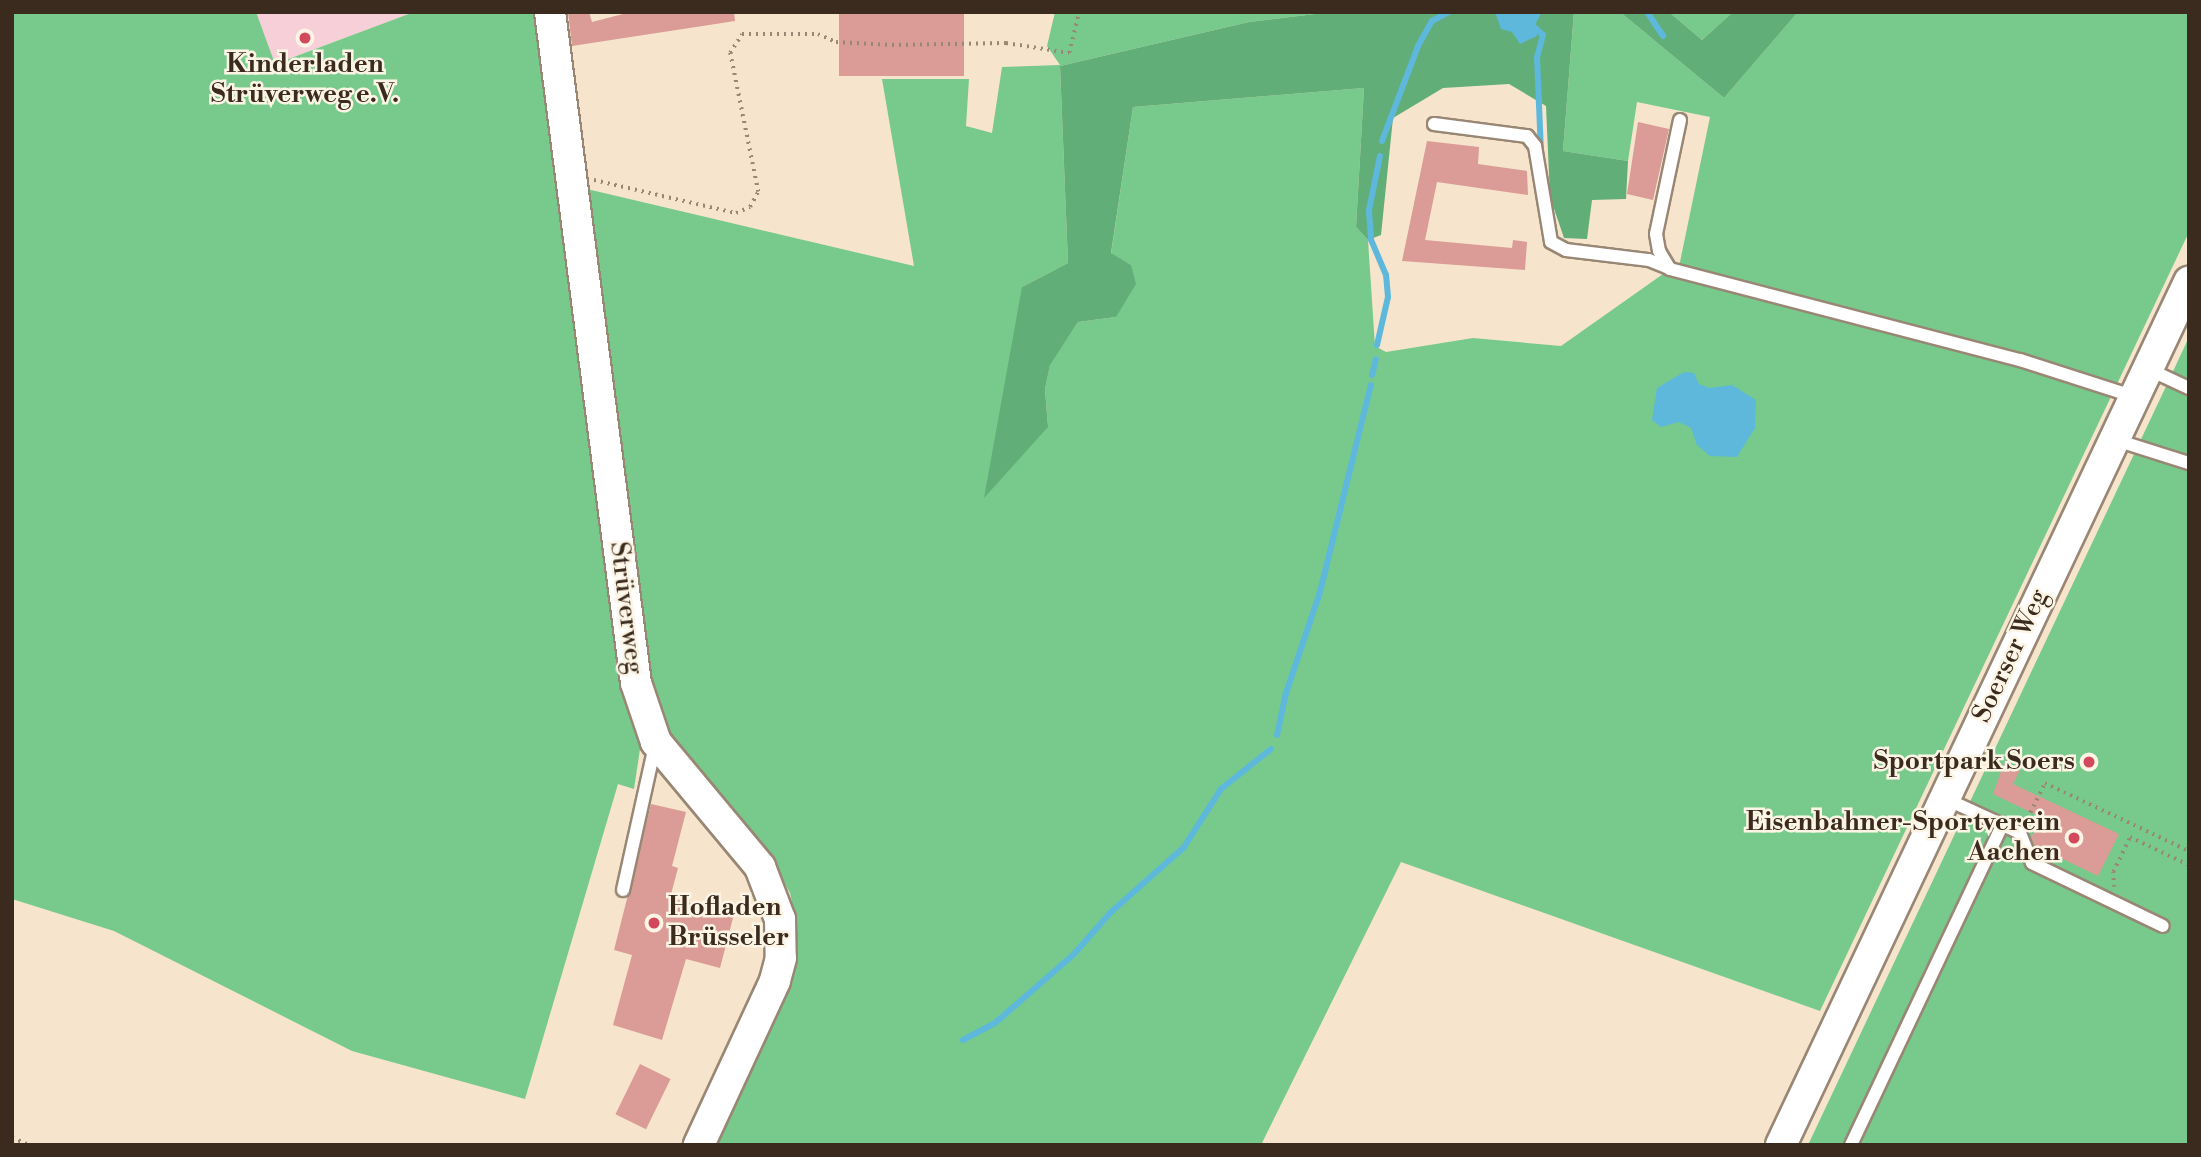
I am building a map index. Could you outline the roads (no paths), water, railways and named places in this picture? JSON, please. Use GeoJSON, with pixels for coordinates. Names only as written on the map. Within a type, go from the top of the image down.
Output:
{"type":"FeatureCollection","features":[{"type":"Feature","properties":{"kind":"street","name":"Strüverweg"},"geometry":{"type":"LineString","coordinates":[[550,12],[636,683],[656,742],[760,867],[780,919],[781,958],[775,981],[699,1145]]}},
{"type":"Feature","properties":{"kind":"street","name":"Soerser Weg"},"geometry":{"type":"LineString","coordinates":[[1781,1145],[2189,282]]}},
{"type":"Feature","properties":{"kind":"lane"},"geometry":{"type":"LineString","coordinates":[[1670,269],[1659,251],[1656,234],[1680,120]]}},
{"type":"Feature","properties":{"kind":"lane"},"geometry":{"type":"LineString","coordinates":[[1434,124],[1527,136],[1535,146],[1551,242],[1566,250],[1649,261],[1670,269],[2021,360],[2135,397]]}},
{"type":"Feature","properties":{"kind":"lane"},"geometry":{"type":"LineString","coordinates":[[2148,369],[2189,388]]}},
{"type":"Feature","properties":{"kind":"lane"},"geometry":{"type":"LineString","coordinates":[[2115,440],[2189,463]]}},
{"type":"Feature","properties":{"kind":"lane"},"geometry":{"type":"LineString","coordinates":[[623,890],[656,742]]}},
{"type":"Feature","properties":{"kind":"lane"},"geometry":{"type":"LineString","coordinates":[[1944,798],[2020,834],[2032,863],[2163,926]]}},
{"type":"Feature","properties":{"kind":"lane"},"geometry":{"type":"LineString","coordinates":[[1851,1145],[2003,825]]}},
{"type":"Feature","properties":{"kind":"water"},"geometry":{"type":"Polygon","coordinates":[[[1495,12],[1542,12],[1536,23],[1537,36],[1520,44],[1512,32],[1501,29],[1495,12]]]}},
{"type":"Feature","properties":{"kind":"water"},"geometry":{"type":"Polygon","coordinates":[[[1684,372],[1694,373],[1699,384],[1709,388],[1732,385],[1756,400],[1755,428],[1737,457],[1710,456],[1697,445],[1691,428],[1679,422],[1661,427],[1652,420],[1657,388],[1684,372]]]}},
{"type":"Feature","properties":{"kind":"waterway"},"geometry":{"type":"LineString","coordinates":[[1382,141],[1418,46],[1432,21],[1449,12]]}},
{"type":"Feature","properties":{"kind":"waterway"},"geometry":{"type":"LineString","coordinates":[[1647,12],[1663,36]]}},
{"type":"Feature","properties":{"kind":"waterway"},"geometry":{"type":"LineString","coordinates":[[1534,27],[1543,35],[1537,57],[1541,154]]}},
{"type":"Feature","properties":{"kind":"waterway"},"geometry":{"type":"LineString","coordinates":[[1377,345],[1388,297],[1386,275],[1371,239],[1369,210],[1380,156]]}},
{"type":"Feature","properties":{"kind":"waterway"},"geometry":{"type":"LineString","coordinates":[[1372,375],[1376,359]]}},
{"type":"Feature","properties":{"kind":"waterway"},"geometry":{"type":"LineString","coordinates":[[1277,735],[1285,696],[1320,592],[1371,385]]}},
{"type":"Feature","properties":{"kind":"waterway"},"geometry":{"type":"LineString","coordinates":[[963,1040],[995,1023],[1074,954],[1110,913],[1184,847],[1221,789],[1271,749]]}},
{"type":"Feature","properties":{"kind":"place","name":"Kinderladen Strüverweg e.V."},"geometry":{"type":"Point","coordinates":[305,38]}},
{"type":"Feature","properties":{"kind":"place","name":"Sportpark Soers"},"geometry":{"type":"Point","coordinates":[2089,762]}},
{"type":"Feature","properties":{"kind":"place","name":"Eisenbahner-Sportverein Aachen"},"geometry":{"type":"Point","coordinates":[2074,838]}},
{"type":"Feature","properties":{"kind":"place","name":"Hofladen Brüsseler"},"geometry":{"type":"Point","coordinates":[654,923]}}]}
